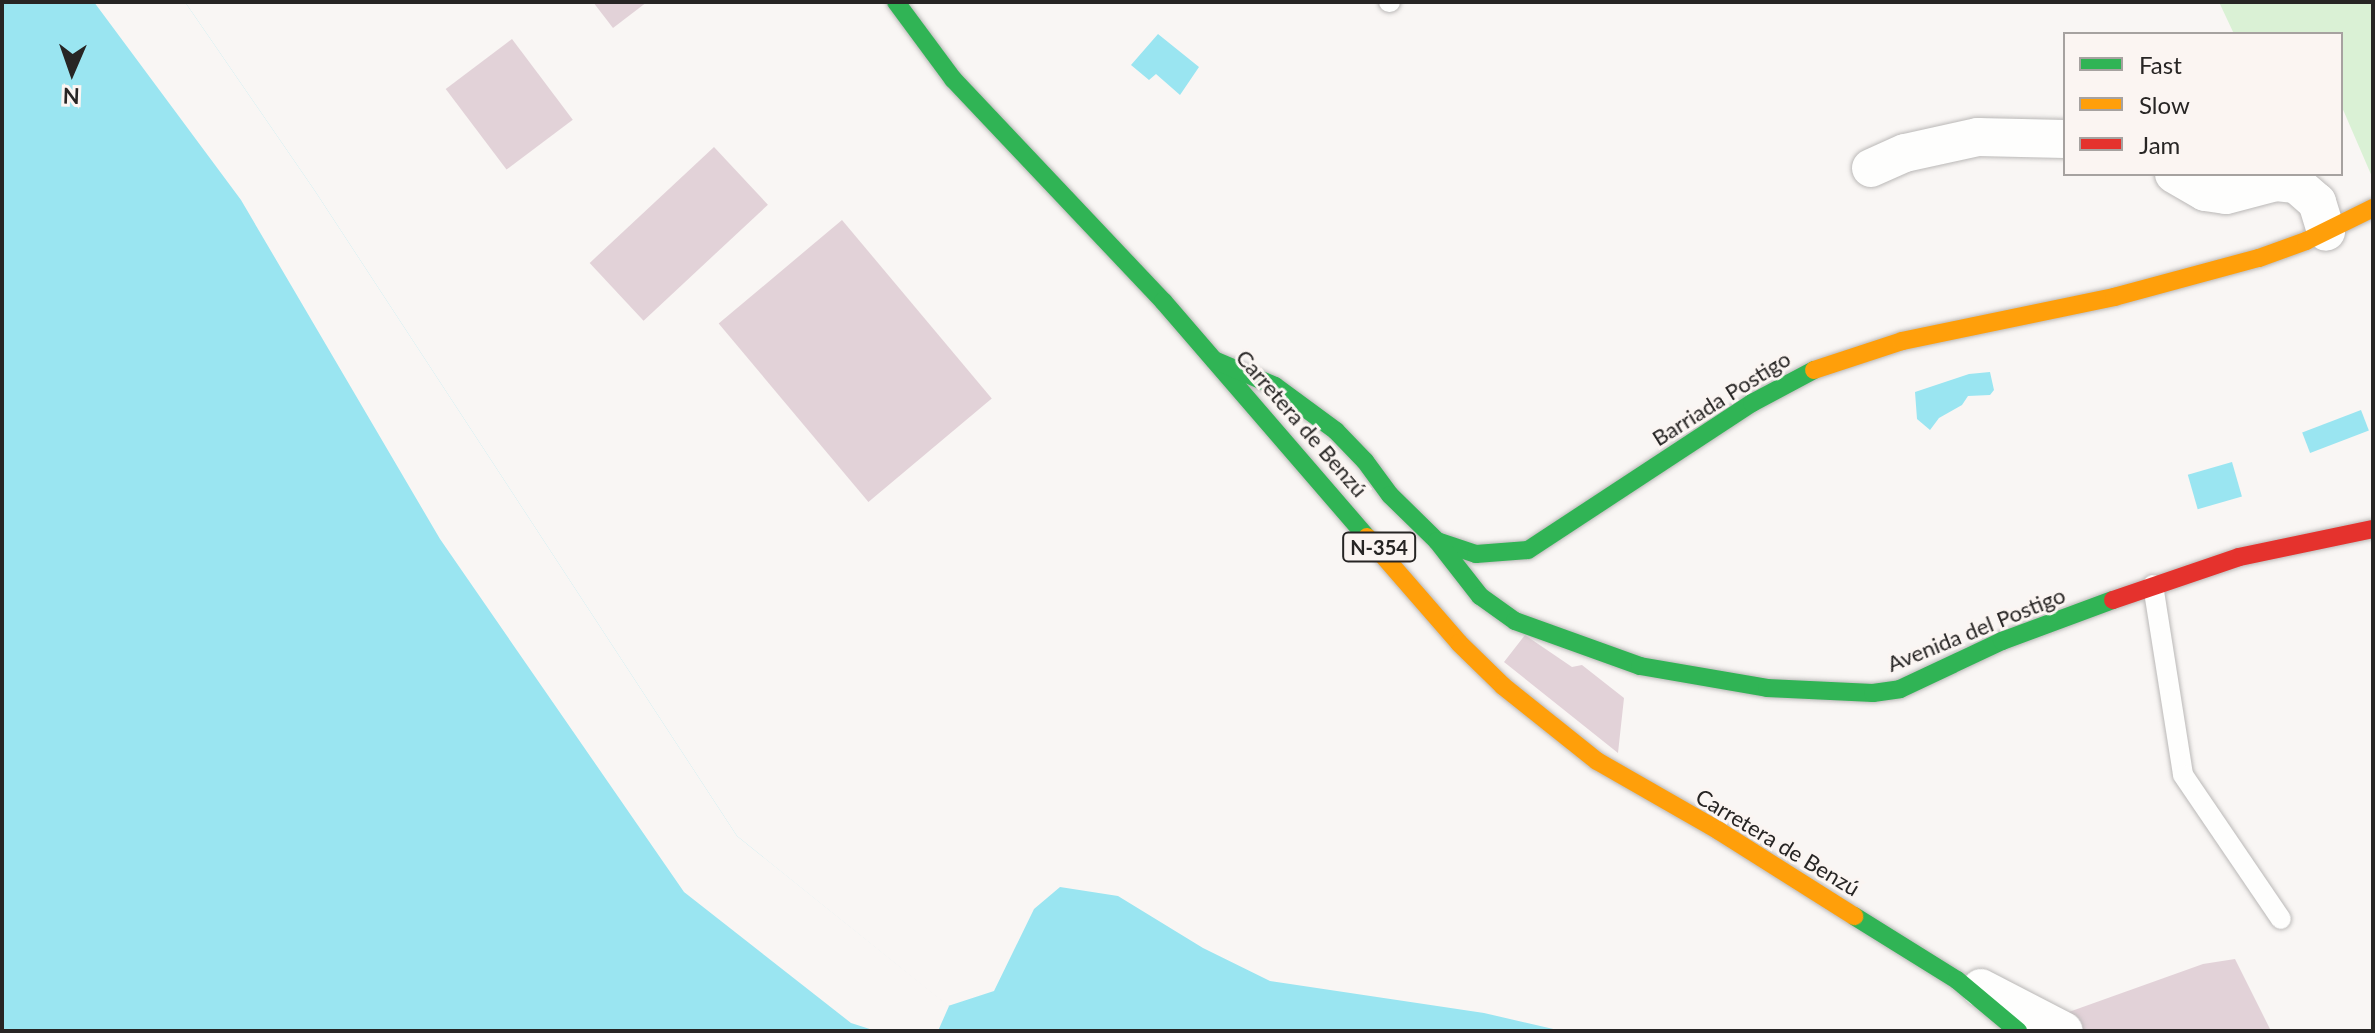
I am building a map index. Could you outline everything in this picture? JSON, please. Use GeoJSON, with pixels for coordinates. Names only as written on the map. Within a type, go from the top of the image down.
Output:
{"type":"FeatureCollection","features":[{"type":"Feature","properties":{"kind":"main road","name":"Carretera de Benzú"},"geometry":{"type":"LineString","coordinates":[[896,2],[953,79],[1214,360],[1459,643],[1549,724],[1657,798],[1719,831],[1957,980]]}},
{"type":"Feature","properties":{"kind":"main road","name":"Barriada Postigo"},"geometry":{"type":"LineString","coordinates":[[1214,360],[1275,386],[1336,431],[1365,461],[1390,495],[1437,541],[1476,554],[1528,550],[1752,403],[1821,366],[1861,352],[2114,297],[2259,258],[2326,232],[2373,208]]}},
{"type":"Feature","properties":{"kind":"main road","name":"Avenida del Postigo"},"geometry":{"type":"LineString","coordinates":[[1437,541],[1480,596],[1515,621],[1640,666],[1767,688],[1873,693],[1900,689],[2002,641],[2153,585],[2239,557],[2373,529]]}},
{"type":"Feature","properties":{"kind":"main road","name":"N-354"},"geometry":{"type":"LineString","coordinates":[[1957,980],[2018,1031]]}},
{"type":"Feature","properties":{"kind":"street"},"geometry":{"type":"LineString","coordinates":[[1871,168],[1905,153],[1978,137],[2063,139]]}},
{"type":"Feature","properties":{"kind":"street"},"geometry":{"type":"LineString","coordinates":[[2177,176],[2205,192],[2226,195],[2276,182],[2296,184],[2317,202],[2326,232]]}},
{"type":"Feature","properties":{"kind":"street"},"geometry":{"type":"LineString","coordinates":[[1957,980],[1993,993],[2064,1031]]}},
{"type":"Feature","properties":{"kind":"lane"},"geometry":{"type":"LineString","coordinates":[[2153,585],[2183,775],[2281,919]]}},
{"type":"Feature","properties":{"kind":"green space"},"geometry":{"type":"Polygon","coordinates":[[[2219,2],[2373,2],[2373,179],[2343,110],[2343,32],[2233,32],[2219,2]]]}},
{"type":"Feature","properties":{"kind":"water"},"geometry":{"type":"Polygon","coordinates":[[[2,2],[185,2],[315,191],[737,836],[948,1006],[994,991],[1034,909],[1060,887],[1118,896],[1203,948],[1270,981],[1484,1013],[1562,1031],[2,1031],[2,2]]]}},
{"type":"Feature","properties":{"kind":"water"},"geometry":{"type":"Polygon","coordinates":[[[1158,34],[1199,67],[1180,95],[1156,74],[1149,80],[1131,65],[1158,34]]]}},
{"type":"Feature","properties":{"kind":"water"},"geometry":{"type":"Polygon","coordinates":[[[1990,372],[1994,390],[1990,395],[1968,396],[1962,405],[1939,418],[1930,430],[1917,419],[1915,392],[1969,374],[1990,372]]]}},
{"type":"Feature","properties":{"kind":"water"},"geometry":{"type":"Polygon","coordinates":[[[2361,410],[2369,431],[2310,453],[2302,433],[2361,410]]]}},
{"type":"Feature","properties":{"kind":"water"},"geometry":{"type":"Polygon","coordinates":[[[2232,462],[2242,497],[2198,509],[2188,475],[2232,462]]]}},
{"type":"Feature","properties":{"kind":"pier"},"geometry":{"type":"Polygon","coordinates":[[[94,2],[185,2],[315,191],[737,836],[949,1006],[938,1031],[876,1031],[851,1023],[684,892],[440,539],[241,200],[94,2]]]}},
{"type":"Feature","properties":{"kind":"building"},"geometry":{"type":"Polygon","coordinates":[[[593,2],[647,2],[613,28],[593,2]]]}},
{"type":"Feature","properties":{"kind":"building"},"geometry":{"type":"Polygon","coordinates":[[[512,39],[573,120],[506,170],[446,89],[512,39]]]}},
{"type":"Feature","properties":{"kind":"building"},"geometry":{"type":"Polygon","coordinates":[[[714,147],[768,205],[644,321],[590,263],[714,147]]]}},
{"type":"Feature","properties":{"kind":"building"},"geometry":{"type":"Polygon","coordinates":[[[842,220],[992,398],[868,502],[719,323],[842,220]]]}},
{"type":"Feature","properties":{"kind":"building"},"geometry":{"type":"Polygon","coordinates":[[[1525,635],[1572,667],[1582,665],[1624,698],[1618,753],[1504,662],[1525,635]]]}},
{"type":"Feature","properties":{"kind":"building"},"geometry":{"type":"Polygon","coordinates":[[[2235,959],[2271,1031],[2085,1031],[2066,1013],[2203,964],[2235,959]]]}},
{"type":"Feature","properties":{"kind":"traffic: fast"},"geometry":{"type":"LineString","coordinates":[[896,2],[953,79],[1163,301],[1367,537]]}},
{"type":"Feature","properties":{"kind":"traffic: fast"},"geometry":{"type":"LineString","coordinates":[[1214,360],[1275,386],[1336,431],[1365,461],[1390,495],[1437,541],[1476,554],[1528,550],[1752,403],[1814,370]]}},
{"type":"Feature","properties":{"kind":"traffic: fast"},"geometry":{"type":"LineString","coordinates":[[1437,541],[1480,596],[1515,621],[1640,666],[1767,688],[1873,693],[1900,689],[2002,641],[2113,600]]}},
{"type":"Feature","properties":{"kind":"traffic: fast"},"geometry":{"type":"LineString","coordinates":[[1854,916],[1957,980],[2018,1031]]}},
{"type":"Feature","properties":{"kind":"traffic: slow"},"geometry":{"type":"LineString","coordinates":[[1814,370],[1902,341],[2114,297],[2259,258],[2306,241],[2373,208]]}},
{"type":"Feature","properties":{"kind":"traffic: slow"},"geometry":{"type":"LineString","coordinates":[[1367,537],[1459,643],[1503,686],[1597,761],[1719,831],[1854,916]]}},
{"type":"Feature","properties":{"kind":"traffic: jam"},"geometry":{"type":"LineString","coordinates":[[2113,600],[2239,557],[2373,529]]}}]}
